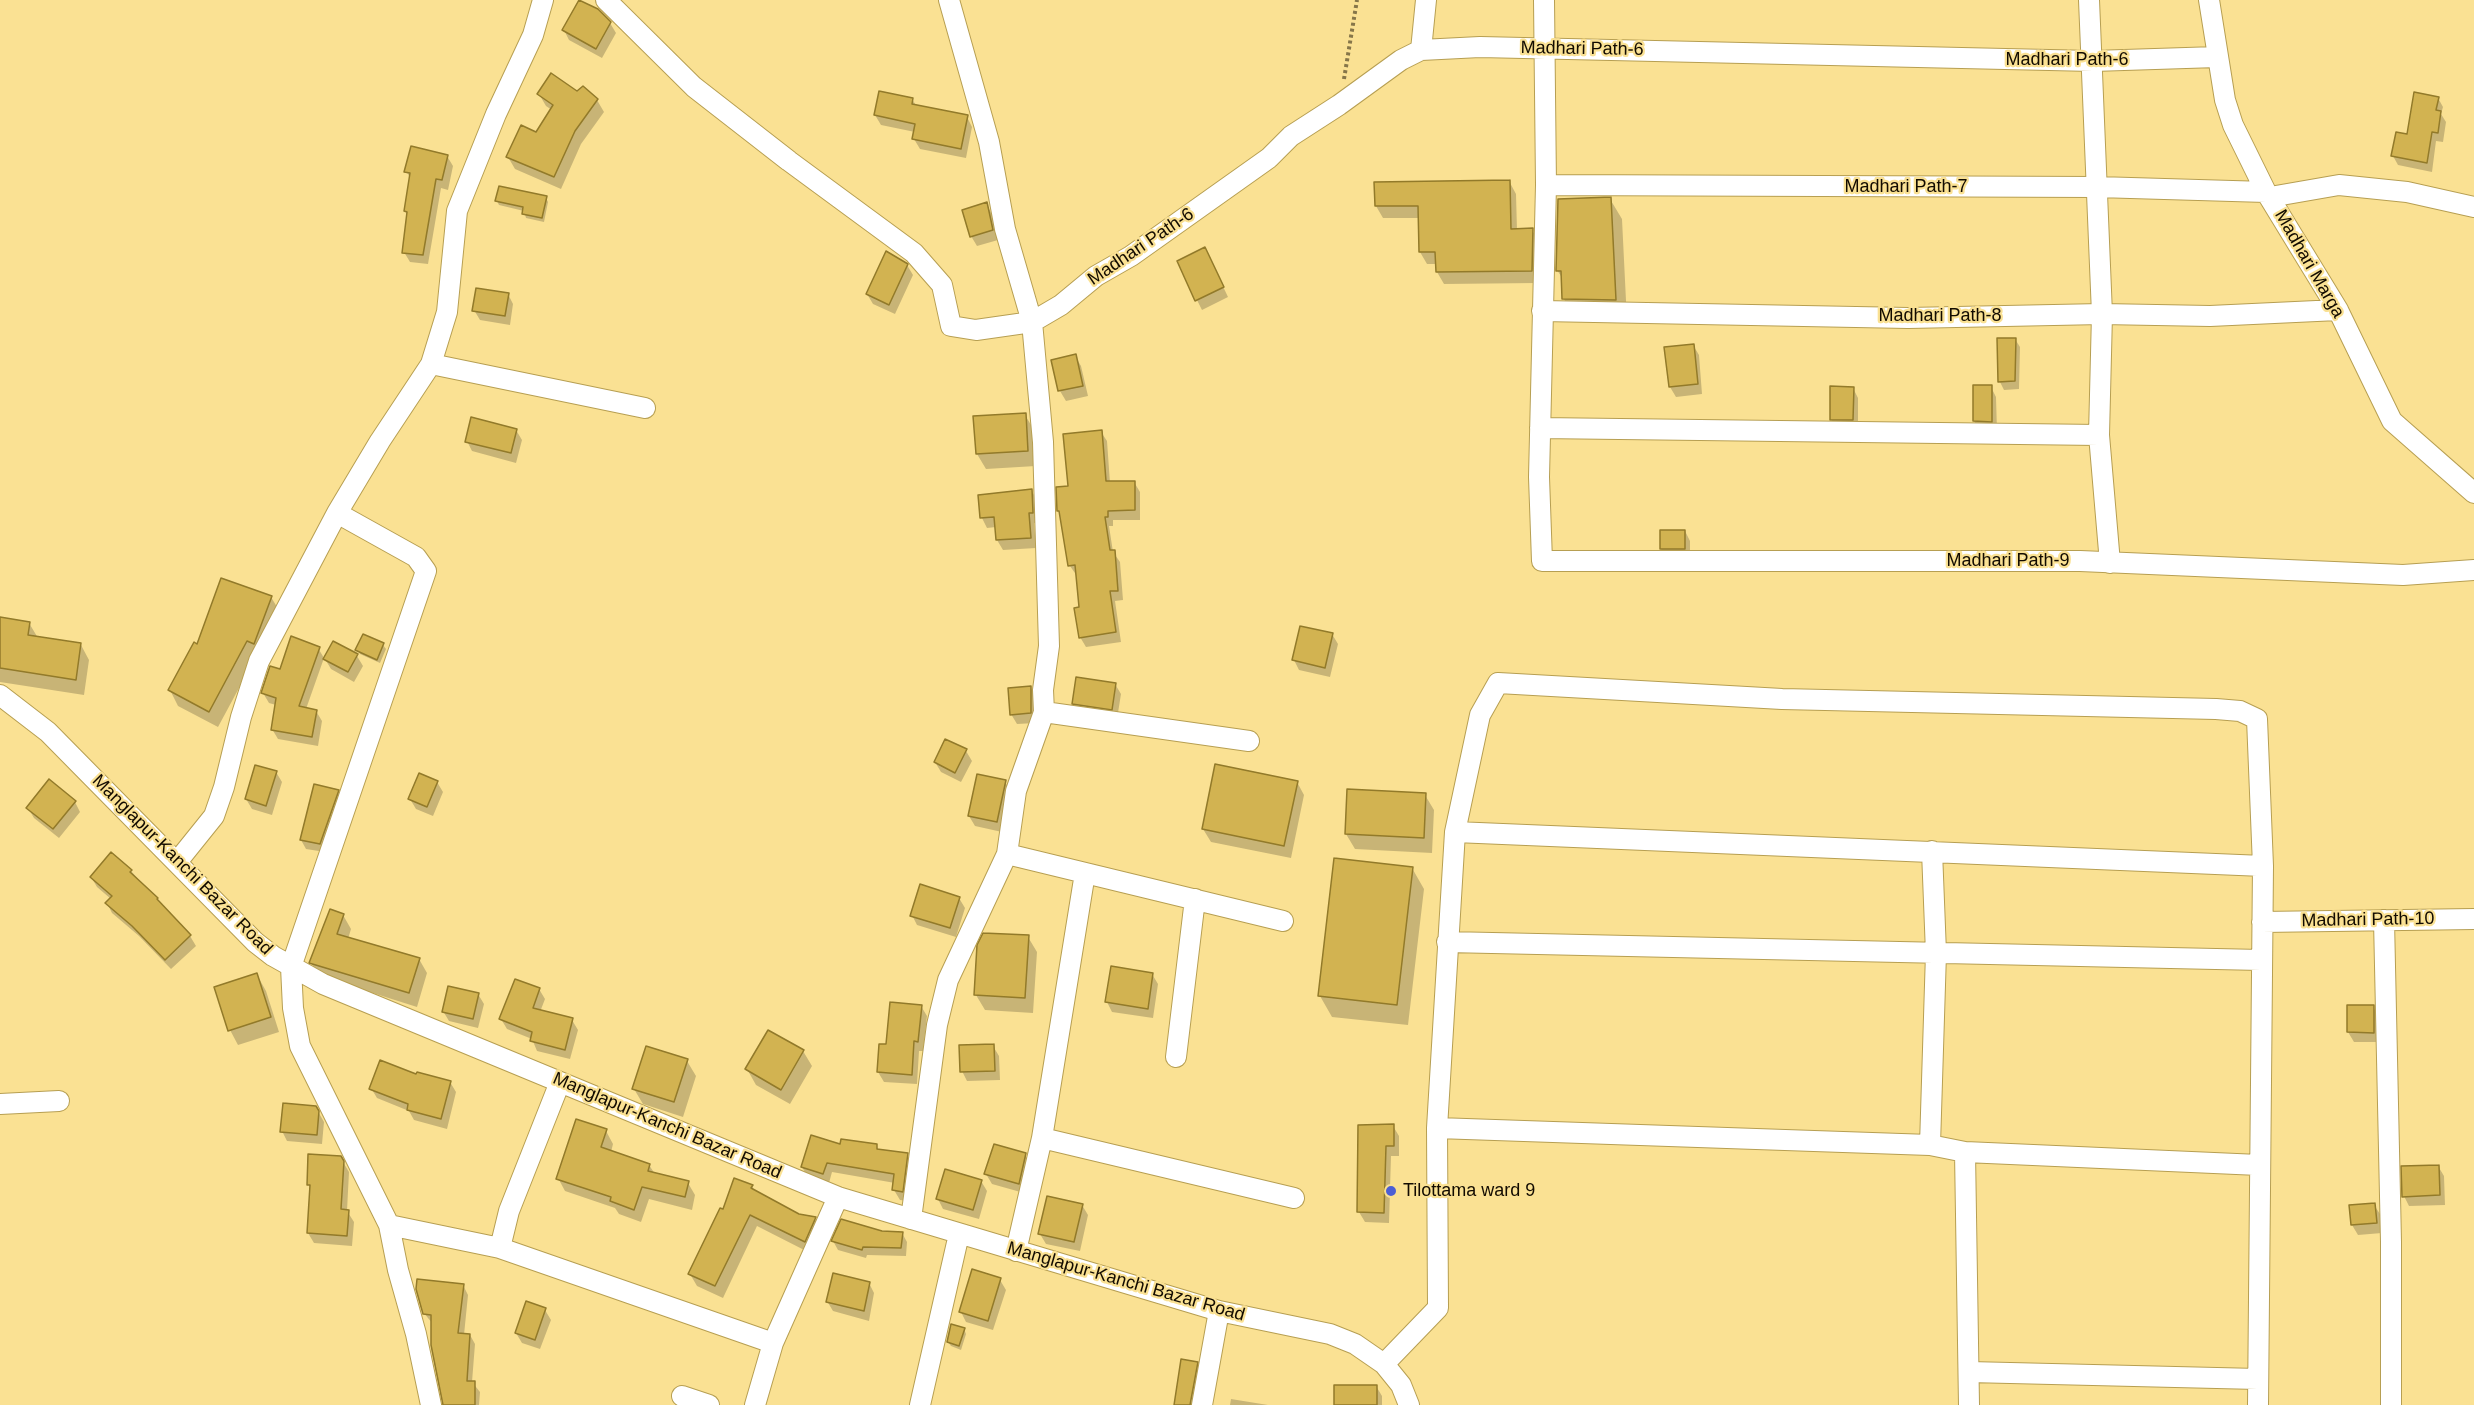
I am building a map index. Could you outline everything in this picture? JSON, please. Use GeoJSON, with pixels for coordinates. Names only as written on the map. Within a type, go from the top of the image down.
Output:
{"type":"FeatureCollection","features":[{"type":"Feature","properties":{"kind":"street"},"geometry":{"type":"LineString","coordinates":[[177,862],[214,816],[259,661],[337,513],[380,441],[431,364],[447,312],[457,211],[496,114],[533,35],[543,0]]}},
{"type":"Feature","properties":{"kind":"street"},"geometry":{"type":"LineString","coordinates":[[606,0],[694,87],[816,182],[914,253],[942,285],[951,326],[976,330],[1032,322]]}},
{"type":"Feature","properties":{"kind":"street"},"geometry":{"type":"LineString","coordinates":[[911,1219],[938,1025],[948,980],[1007,854],[1016,791],[1044,712],[1043,690],[1049,646],[1043,442],[1032,322],[1005,230],[989,142],[949,0]]}},
{"type":"Feature","properties":{"kind":"street"},"geometry":{"type":"LineString","coordinates":[[1421,50],[1426,0]]}},
{"type":"Feature","properties":{"kind":"street"},"geometry":{"type":"LineString","coordinates":[[1544,0],[1546,185],[1539,428],[2099,435]]}},
{"type":"Feature","properties":{"kind":"street"},"geometry":{"type":"LineString","coordinates":[[2089,0],[2102,314],[2099,435],[2110,563]]}},
{"type":"Feature","properties":{"kind":"street","name":"Madhari Marga"},"geometry":{"type":"LineString","coordinates":[[2210,0],[2225,100],[2233,125],[2268,195],[2338,310],[2392,421],[2474,493]]}},
{"type":"Feature","properties":{"kind":"street","name":"Madhari Path-6"},"geometry":{"type":"LineString","coordinates":[[1032,322],[1062,305],[1096,276],[1131,256],[1269,158],[1291,136],[1401,60],[1421,50],[1480,47],[1544,48],[2093,61],[2217,57]]}},
{"type":"Feature","properties":{"kind":"street","name":"Madhari Path-7"},"geometry":{"type":"LineString","coordinates":[[1546,185],[2097,187],[2268,195],[2339,184],[2407,192],[2474,207]]}},
{"type":"Feature","properties":{"kind":"street","name":"Madhari Path-8"},"geometry":{"type":"LineString","coordinates":[[1542,311],[1908,318],[2102,314],[2210,316],[2338,310]]}},
{"type":"Feature","properties":{"kind":"street"},"geometry":{"type":"LineString","coordinates":[[431,364],[645,408]]}},
{"type":"Feature","properties":{"kind":"street","name":"Madhari Path-9"},"geometry":{"type":"LineString","coordinates":[[1539,428],[1542,561],[2110,563],[2403,576],[2474,570]]}},
{"type":"Feature","properties":{"kind":"street"},"geometry":{"type":"LineString","coordinates":[[337,513],[416,557],[426,572],[291,967],[293,1008],[300,1046],[389,1225],[431,1405]]}},
{"type":"Feature","properties":{"kind":"street"},"geometry":{"type":"LineString","coordinates":[[1384,1364],[1438,1308],[1437,1128],[1455,832],[1480,715],[1498,683],[1782,699],[2216,708],[2240,711],[2257,719],[2263,866],[2258,1405]]}},
{"type":"Feature","properties":{"kind":"street","name":"Manglapur-Kanchi Bazar Road"},"geometry":{"type":"LineString","coordinates":[[0,695],[48,732],[255,942],[291,967],[322,984],[838,1197],[1219,1311],[1330,1334],[1356,1344],[1384,1364],[1401,1385],[1409,1405]]}},
{"type":"Feature","properties":{"kind":"street"},"geometry":{"type":"LineString","coordinates":[[1044,712],[1249,741]]}},
{"type":"Feature","properties":{"kind":"street"},"geometry":{"type":"LineString","coordinates":[[1455,832],[2263,866]]}},
{"type":"Feature","properties":{"kind":"street"},"geometry":{"type":"LineString","coordinates":[[1930,1145],[1936,953],[1932,851]]}},
{"type":"Feature","properties":{"kind":"street"},"geometry":{"type":"LineString","coordinates":[[1007,854],[1283,921]]}},
{"type":"Feature","properties":{"kind":"street"},"geometry":{"type":"LineString","coordinates":[[1016,1251],[1042,1138],[1084,873]]}},
{"type":"Feature","properties":{"kind":"street"},"geometry":{"type":"LineString","coordinates":[[1176,1057],[1195,899]]}},
{"type":"Feature","properties":{"kind":"street","name":"Madhari Path-10"},"geometry":{"type":"LineString","coordinates":[[2262,922],[2474,919]]}},
{"type":"Feature","properties":{"kind":"street"},"geometry":{"type":"LineString","coordinates":[[2384,920],[2391,1242],[2391,1405]]}},
{"type":"Feature","properties":{"kind":"street"},"geometry":{"type":"LineString","coordinates":[[1447,942],[2262,960]]}},
{"type":"Feature","properties":{"kind":"street"},"geometry":{"type":"LineString","coordinates":[[500,1248],[509,1211],[560,1082]]}},
{"type":"Feature","properties":{"kind":"street"},"geometry":{"type":"LineString","coordinates":[[0,1104],[59,1101]]}},
{"type":"Feature","properties":{"kind":"street"},"geometry":{"type":"LineString","coordinates":[[1437,1128],[1930,1145],[1965,1152],[2259,1165]]}},
{"type":"Feature","properties":{"kind":"street"},"geometry":{"type":"LineString","coordinates":[[1042,1138],[1294,1198]]}},
{"type":"Feature","properties":{"kind":"street"},"geometry":{"type":"LineString","coordinates":[[1965,1152],[1969,1405]]}},
{"type":"Feature","properties":{"kind":"street"},"geometry":{"type":"LineString","coordinates":[[755,1405],[772,1343],[838,1197]]}},
{"type":"Feature","properties":{"kind":"street"},"geometry":{"type":"LineString","coordinates":[[389,1225],[500,1248],[772,1343]]}},
{"type":"Feature","properties":{"kind":"street"},"geometry":{"type":"LineString","coordinates":[[920,1405],[959,1234]]}},
{"type":"Feature","properties":{"kind":"street"},"geometry":{"type":"LineString","coordinates":[[1202,1405],[1219,1311]]}},
{"type":"Feature","properties":{"kind":"street"},"geometry":{"type":"LineString","coordinates":[[1969,1372],[2258,1379]]}},
{"type":"Feature","properties":{"kind":"street"},"geometry":{"type":"LineString","coordinates":[[682,1396],[709,1405]]}},
{"type":"Feature","properties":{"kind":"path"},"geometry":{"type":"LineString","coordinates":[[1339,105],[1357,0]]}},
{"type":"Feature","properties":{"kind":"building"},"geometry":{"type":"Polygon","coordinates":[[[579,0],[598,9],[611,22],[596,49],[562,30],[579,0]]]}},
{"type":"Feature","properties":{"kind":"building"},"geometry":{"type":"Polygon","coordinates":[[[551,73],[577,91],[583,86],[598,99],[575,131],[554,177],[506,157],[521,125],[536,132],[553,105],[537,94],[551,73]]]}},
{"type":"Feature","properties":{"kind":"building"},"geometry":{"type":"Polygon","coordinates":[[[879,91],[913,98],[912,104],[968,115],[961,149],[912,139],[915,124],[874,115],[879,91]]]}},
{"type":"Feature","properties":{"kind":"building"},"geometry":{"type":"Polygon","coordinates":[[[2414,92],[2439,97],[2436,110],[2441,111],[2438,133],[2432,132],[2427,163],[2391,156],[2396,132],[2407,134],[2414,92]]]}},
{"type":"Feature","properties":{"kind":"building"},"geometry":{"type":"Polygon","coordinates":[[[411,146],[448,155],[442,180],[436,179],[423,255],[402,253],[407,212],[404,211],[410,173],[404,172],[411,146]]]}},
{"type":"Feature","properties":{"kind":"building"},"geometry":{"type":"Polygon","coordinates":[[[1510,180],[1511,229],[1533,228],[1532,271],[1436,272],[1435,252],[1419,252],[1418,206],[1375,206],[1374,182],[1510,180]]]}},
{"type":"Feature","properties":{"kind":"building"},"geometry":{"type":"Polygon","coordinates":[[[499,186],[547,196],[542,218],[522,214],[523,207],[495,201],[499,186]]]}},
{"type":"Feature","properties":{"kind":"building"},"geometry":{"type":"Polygon","coordinates":[[[1611,197],[1616,300],[1562,299],[1561,271],[1556,271],[1558,199],[1611,197]]]}},
{"type":"Feature","properties":{"kind":"building"},"geometry":{"type":"Polygon","coordinates":[[[987,202],[993,230],[970,237],[962,210],[987,202]]]}},
{"type":"Feature","properties":{"kind":"building"},"geometry":{"type":"Polygon","coordinates":[[[1205,247],[1224,287],[1195,301],[1177,261],[1205,247]]]}},
{"type":"Feature","properties":{"kind":"building"},"geometry":{"type":"Polygon","coordinates":[[[886,251],[908,264],[889,305],[866,294],[886,251]]]}},
{"type":"Feature","properties":{"kind":"building"},"geometry":{"type":"Polygon","coordinates":[[[476,288],[509,293],[505,316],[472,311],[476,288]]]}},
{"type":"Feature","properties":{"kind":"building"},"geometry":{"type":"Polygon","coordinates":[[[1997,338],[2016,338],[2015,381],[1998,382],[1997,338]]]}},
{"type":"Feature","properties":{"kind":"building"},"geometry":{"type":"Polygon","coordinates":[[[1694,344],[1698,384],[1669,387],[1664,347],[1694,344]]]}},
{"type":"Feature","properties":{"kind":"building"},"geometry":{"type":"Polygon","coordinates":[[[1076,354],[1083,386],[1058,391],[1051,360],[1076,354]]]}},
{"type":"Feature","properties":{"kind":"building"},"geometry":{"type":"Polygon","coordinates":[[[1973,385],[1992,385],[1992,422],[1973,421],[1973,385]]]}},
{"type":"Feature","properties":{"kind":"building"},"geometry":{"type":"Polygon","coordinates":[[[1830,386],[1854,387],[1853,420],[1830,420],[1830,386]]]}},
{"type":"Feature","properties":{"kind":"building"},"geometry":{"type":"Polygon","coordinates":[[[1026,413],[1028,451],[976,454],[973,416],[1026,413]]]}},
{"type":"Feature","properties":{"kind":"building"},"geometry":{"type":"Polygon","coordinates":[[[471,417],[517,429],[511,453],[465,442],[471,417]]]}},
{"type":"Feature","properties":{"kind":"building"},"geometry":{"type":"Polygon","coordinates":[[[1102,430],[1106,481],[1135,481],[1135,510],[1108,511],[1108,517],[1105,517],[1110,550],[1115,550],[1118,591],[1110,591],[1116,632],[1079,638],[1074,608],[1079,607],[1075,565],[1068,566],[1059,511],[1057,511],[1056,487],[1068,486],[1063,434],[1102,430]]]}},
{"type":"Feature","properties":{"kind":"building"},"geometry":{"type":"Polygon","coordinates":[[[1032,489],[1033,513],[1029,513],[1031,538],[996,540],[994,517],[980,518],[978,495],[1032,489]]]}},
{"type":"Feature","properties":{"kind":"building"},"geometry":{"type":"Polygon","coordinates":[[[1660,530],[1685,530],[1685,549],[1660,549],[1660,530]]]}},
{"type":"Feature","properties":{"kind":"building"},"geometry":{"type":"Polygon","coordinates":[[[221,578],[272,596],[254,644],[247,641],[209,712],[168,690],[194,642],[197,644],[221,578]]]}},
{"type":"Feature","properties":{"kind":"building"},"geometry":{"type":"Polygon","coordinates":[[[0,617],[30,622],[28,635],[81,643],[76,680],[0,668],[0,617]]]}},
{"type":"Feature","properties":{"kind":"building"},"geometry":{"type":"Polygon","coordinates":[[[1300,626],[1333,633],[1325,668],[1292,660],[1300,626]]]}},
{"type":"Feature","properties":{"kind":"building"},"geometry":{"type":"Polygon","coordinates":[[[363,634],[384,643],[377,660],[355,650],[363,634]]]}},
{"type":"Feature","properties":{"kind":"building"},"geometry":{"type":"Polygon","coordinates":[[[291,636],[320,647],[299,706],[317,710],[312,737],[271,730],[276,698],[261,693],[270,666],[280,669],[291,636]]]}},
{"type":"Feature","properties":{"kind":"building"},"geometry":{"type":"Polygon","coordinates":[[[333,641],[358,654],[348,672],[323,659],[333,641]]]}},
{"type":"Feature","properties":{"kind":"building"},"geometry":{"type":"Polygon","coordinates":[[[1076,677],[1116,683],[1112,710],[1072,704],[1076,677]]]}},
{"type":"Feature","properties":{"kind":"building"},"geometry":{"type":"Polygon","coordinates":[[[1031,686],[1031,713],[1010,715],[1008,688],[1031,686]]]}},
{"type":"Feature","properties":{"kind":"building"},"geometry":{"type":"Polygon","coordinates":[[[945,739],[967,749],[955,773],[934,762],[945,739]]]}},
{"type":"Feature","properties":{"kind":"building"},"geometry":{"type":"Polygon","coordinates":[[[1215,764],[1298,781],[1284,846],[1202,829],[1215,764]]]}},
{"type":"Feature","properties":{"kind":"building"},"geometry":{"type":"Polygon","coordinates":[[[255,765],[277,771],[266,806],[245,799],[255,765]]]}},
{"type":"Feature","properties":{"kind":"building"},"geometry":{"type":"Polygon","coordinates":[[[419,773],[438,781],[427,807],[408,799],[419,773]]]}},
{"type":"Feature","properties":{"kind":"building"},"geometry":{"type":"Polygon","coordinates":[[[977,774],[1006,780],[997,822],[968,816],[977,774]]]}},
{"type":"Feature","properties":{"kind":"building"},"geometry":{"type":"Polygon","coordinates":[[[49,779],[76,801],[53,829],[26,808],[49,779]]]}},
{"type":"Feature","properties":{"kind":"building"},"geometry":{"type":"Polygon","coordinates":[[[314,784],[339,790],[320,844],[300,840],[314,784]]]}},
{"type":"Feature","properties":{"kind":"building"},"geometry":{"type":"Polygon","coordinates":[[[1347,789],[1426,793],[1424,838],[1345,834],[1347,789]]]}},
{"type":"Feature","properties":{"kind":"building"},"geometry":{"type":"Polygon","coordinates":[[[111,852],[132,870],[130,872],[158,898],[191,935],[165,960],[132,926],[105,903],[112,896],[90,877],[111,852]]]}},
{"type":"Feature","properties":{"kind":"building"},"geometry":{"type":"Polygon","coordinates":[[[1334,858],[1413,867],[1397,1005],[1318,996],[1334,858]]]}},
{"type":"Feature","properties":{"kind":"building"},"geometry":{"type":"Polygon","coordinates":[[[920,884],[960,897],[950,928],[910,916],[920,884]]]}},
{"type":"Feature","properties":{"kind":"building"},"geometry":{"type":"Polygon","coordinates":[[[330,909],[344,914],[337,934],[420,958],[409,993],[309,963],[330,909]]]}},
{"type":"Feature","properties":{"kind":"building"},"geometry":{"type":"Polygon","coordinates":[[[983,933],[1029,935],[1025,998],[974,995],[977,945],[983,933]]]}},
{"type":"Feature","properties":{"kind":"building"},"geometry":{"type":"Polygon","coordinates":[[[1111,966],[1153,973],[1148,1009],[1105,1002],[1111,966]]]}},
{"type":"Feature","properties":{"kind":"building"},"geometry":{"type":"Polygon","coordinates":[[[257,973],[271,1017],[228,1031],[214,987],[257,973]]]}},
{"type":"Feature","properties":{"kind":"building"},"geometry":{"type":"Polygon","coordinates":[[[515,979],[540,988],[533,1008],[573,1018],[565,1050],[530,1041],[532,1032],[499,1019],[515,979]]]}},
{"type":"Feature","properties":{"kind":"building"},"geometry":{"type":"Polygon","coordinates":[[[448,986],[479,993],[473,1019],[442,1012],[448,986]]]}},
{"type":"Feature","properties":{"kind":"building"},"geometry":{"type":"Polygon","coordinates":[[[890,1002],[922,1005],[918,1042],[914,1041],[912,1075],[877,1072],[879,1044],[886,1044],[890,1002]]]}},
{"type":"Feature","properties":{"kind":"building"},"geometry":{"type":"Polygon","coordinates":[[[2347,1005],[2374,1005],[2374,1033],[2347,1032],[2347,1005]]]}},
{"type":"Feature","properties":{"kind":"building"},"geometry":{"type":"Polygon","coordinates":[[[768,1030],[804,1050],[781,1090],[745,1069],[768,1030]]]}},
{"type":"Feature","properties":{"kind":"building"},"geometry":{"type":"Polygon","coordinates":[[[994,1044],[995,1071],[960,1072],[959,1045],[994,1044]]]}},
{"type":"Feature","properties":{"kind":"building"},"geometry":{"type":"Polygon","coordinates":[[[646,1046],[688,1059],[674,1102],[632,1089],[646,1046]]]}},
{"type":"Feature","properties":{"kind":"building"},"geometry":{"type":"Polygon","coordinates":[[[380,1060],[416,1074],[417,1072],[451,1081],[441,1119],[407,1110],[408,1104],[369,1089],[380,1060]]]}},
{"type":"Feature","properties":{"kind":"building"},"geometry":{"type":"Polygon","coordinates":[[[283,1103],[316,1106],[319,1111],[317,1135],[280,1132],[283,1103]]]}},
{"type":"Feature","properties":{"kind":"building"},"geometry":{"type":"Polygon","coordinates":[[[576,1119],[607,1129],[601,1147],[650,1164],[648,1171],[689,1181],[685,1197],[642,1187],[634,1210],[610,1201],[611,1197],[556,1179],[576,1119]]]}},
{"type":"Feature","properties":{"kind":"building"},"geometry":{"type":"Polygon","coordinates":[[[1394,1124],[1394,1146],[1386,1146],[1384,1213],[1357,1212],[1358,1125],[1394,1124]]]}},
{"type":"Feature","properties":{"kind":"building"},"geometry":{"type":"Polygon","coordinates":[[[811,1135],[840,1144],[841,1139],[877,1144],[877,1149],[908,1153],[903,1192],[892,1190],[894,1174],[827,1163],[823,1174],[801,1167],[811,1135]]]}},
{"type":"Feature","properties":{"kind":"building"},"geometry":{"type":"Polygon","coordinates":[[[994,1144],[1026,1153],[1019,1184],[984,1174],[994,1144]]]}},
{"type":"Feature","properties":{"kind":"building"},"geometry":{"type":"Polygon","coordinates":[[[308,1154],[341,1156],[344,1161],[341,1209],[349,1210],[347,1236],[307,1233],[310,1185],[307,1185],[308,1154]]]}},
{"type":"Feature","properties":{"kind":"building"},"geometry":{"type":"Polygon","coordinates":[[[2439,1165],[2440,1195],[2402,1197],[2401,1166],[2439,1165]]]}},
{"type":"Feature","properties":{"kind":"building"},"geometry":{"type":"Polygon","coordinates":[[[945,1169],[982,1180],[973,1210],[936,1199],[945,1169]]]}},
{"type":"Feature","properties":{"kind":"building"},"geometry":{"type":"Polygon","coordinates":[[[734,1178],[753,1185],[751,1188],[799,1214],[816,1217],[805,1242],[750,1215],[715,1286],[688,1274],[720,1208],[723,1209],[734,1178]]]}},
{"type":"Feature","properties":{"kind":"building"},"geometry":{"type":"Polygon","coordinates":[[[1047,1196],[1083,1204],[1074,1242],[1038,1234],[1047,1196]]]}},
{"type":"Feature","properties":{"kind":"building"},"geometry":{"type":"Polygon","coordinates":[[[2375,1203],[2377,1223],[2351,1225],[2349,1205],[2375,1203]]]}},
{"type":"Feature","properties":{"kind":"building"},"geometry":{"type":"Polygon","coordinates":[[[841,1219],[882,1231],[903,1232],[901,1248],[863,1247],[862,1250],[831,1241],[841,1219]]]}},
{"type":"Feature","properties":{"kind":"building"},"geometry":{"type":"Polygon","coordinates":[[[972,1269],[1001,1278],[988,1321],[959,1312],[972,1269]]]}},
{"type":"Feature","properties":{"kind":"building"},"geometry":{"type":"Polygon","coordinates":[[[833,1273],[870,1282],[864,1311],[826,1302],[833,1273]]]}},
{"type":"Feature","properties":{"kind":"building"},"geometry":{"type":"Polygon","coordinates":[[[417,1279],[464,1284],[458,1333],[470,1334],[467,1381],[475,1381],[475,1405],[443,1405],[431,1345],[431,1315],[423,1314],[416,1289],[417,1279]]]}},
{"type":"Feature","properties":{"kind":"building"},"geometry":{"type":"Polygon","coordinates":[[[526,1301],[546,1308],[535,1340],[515,1333],[526,1301]]]}},
{"type":"Feature","properties":{"kind":"building"},"geometry":{"type":"Polygon","coordinates":[[[951,1324],[965,1328],[959,1346],[947,1342],[951,1324]]]}},
{"type":"Feature","properties":{"kind":"building"},"geometry":{"type":"Polygon","coordinates":[[[1181,1359],[1198,1362],[1190,1405],[1174,1405],[1181,1359]]]}},
{"type":"Feature","properties":{"kind":"building"},"geometry":{"type":"Polygon","coordinates":[[[1334,1385],[1377,1385],[1377,1405],[1334,1405],[1334,1385]]]}},
{"type":"Feature","properties":{"kind":"place","name":"Tilottama ward 9"},"geometry":{"type":"Point","coordinates":[1391,1191]}}]}
